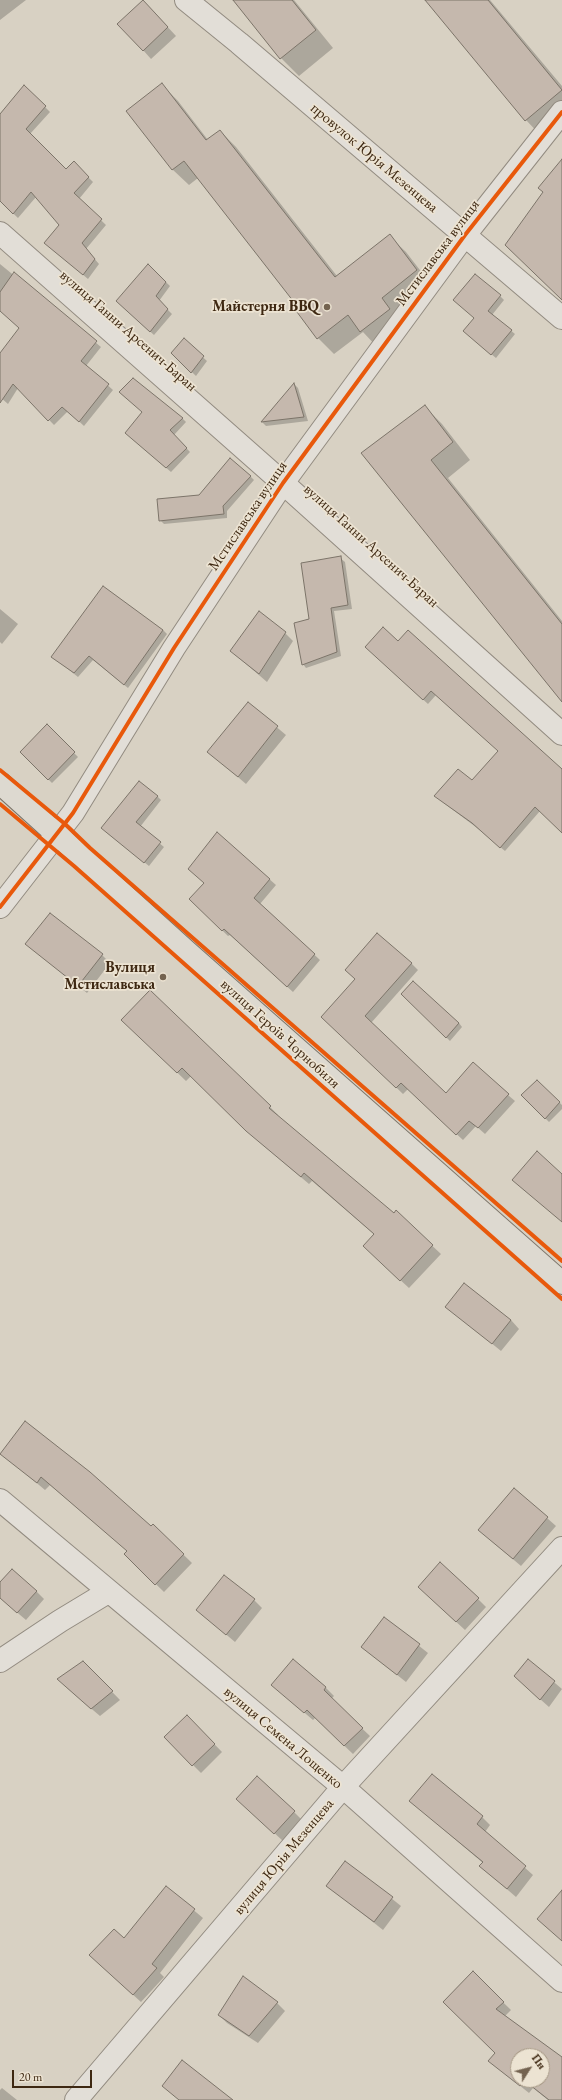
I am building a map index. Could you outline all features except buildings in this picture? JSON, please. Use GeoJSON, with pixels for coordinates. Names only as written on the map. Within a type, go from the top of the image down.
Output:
{"type":"FeatureCollection","features":[{"type":"Feature","properties":{"kind":"main road","name":"вулиця Героїв Чорнобиля"},"geometry":{"type":"LineString","coordinates":[[0,783],[562,1283]]}},
{"type":"Feature","properties":{"kind":"street","name":"провулок Юрія Мезенцева"},"geometry":{"type":"LineString","coordinates":[[186,0],[239,43],[562,318]]}},
{"type":"Feature","properties":{"kind":"street","name":"Мстиславська вулиця"},"geometry":{"type":"LineString","coordinates":[[0,907],[73,813],[174,648],[283,483],[465,236],[562,112]]}},
{"type":"Feature","properties":{"kind":"street","name":"вулиця Ганни Арсенич-Баран"},"geometry":{"type":"LineString","coordinates":[[0,233],[283,483],[562,734]]}},
{"type":"Feature","properties":{"kind":"street","name":"вулиця Семена Лощенко"},"geometry":{"type":"LineString","coordinates":[[0,1500],[108,1592],[343,1787],[562,1980]]}},
{"type":"Feature","properties":{"kind":"street","name":"вулиця Юрія Мезенцева"},"geometry":{"type":"LineString","coordinates":[[76,2100],[343,1787],[562,1548]]}},
{"type":"Feature","properties":{"kind":"street"},"geometry":{"type":"LineString","coordinates":[[0,1661],[60,1621],[108,1592]]}},
{"type":"Feature","properties":{"kind":"cycle path"},"geometry":{"type":"LineString","coordinates":[[0,907],[73,813],[174,648],[283,483],[465,235],[562,112]]}},
{"type":"Feature","properties":{"kind":"cycle path"},"geometry":{"type":"LineString","coordinates":[[0,770],[65,824],[90,848],[562,1261]]}},
{"type":"Feature","properties":{"kind":"cycle path"},"geometry":{"type":"LineString","coordinates":[[0,804],[74,866],[562,1299]]}},
{"type":"Feature","properties":{"kind":"place","name":"Майстерня BBQ"},"geometry":{"type":"Point","coordinates":[327,307]}},
{"type":"Feature","properties":{"kind":"place","name":"Вулиця Мстиславська"},"geometry":{"type":"Point","coordinates":[163,977]}}]}
